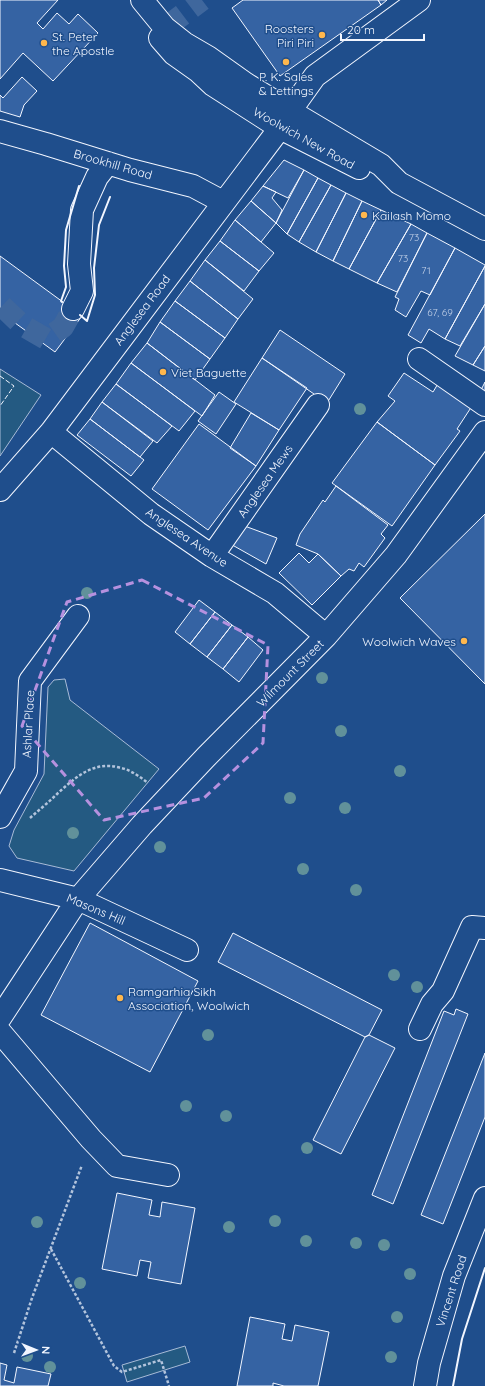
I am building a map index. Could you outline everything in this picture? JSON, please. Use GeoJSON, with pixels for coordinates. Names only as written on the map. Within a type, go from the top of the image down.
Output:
{"type":"FeatureCollection","features":[{"type":"Feature","properties":{"kind":"street","name":"Woolwich New Road"},"geometry":{"type":"LineString","coordinates":[[129,0],[162,32]]}},
{"type":"Feature","properties":{"kind":"street","name":"Woolwich New Road"},"geometry":{"type":"LineString","coordinates":[[142,0],[174,54],[198,71],[213,85],[285,119],[381,179],[399,183],[485,229]]}},
{"type":"Feature","properties":{"kind":"street","name":"Anglesea Road"},"geometry":{"type":"LineString","coordinates":[[0,490],[51,432],[285,119],[315,76],[419,0]]}},
{"type":"Feature","properties":{"kind":"street","name":"Brookhill Road"},"geometry":{"type":"LineString","coordinates":[[0,131],[193,186],[223,202]]}},
{"type":"Feature","properties":{"kind":"street"},"geometry":{"type":"LineString","coordinates":[[73,309],[82,291],[79,264],[82,210],[98,177],[108,163]]}},
{"type":"Feature","properties":{"kind":"street"},"geometry":{"type":"LineString","coordinates":[[419,359],[485,405]]}},
{"type":"Feature","properties":{"kind":"street","name":"Anglesea Mews"},"geometry":{"type":"LineString","coordinates":[[212,556],[318,405]]}},
{"type":"Feature","properties":{"kind":"street","name":"Anglesea Avenue"},"geometry":{"type":"LineString","coordinates":[[51,432],[151,514],[212,556],[276,593],[326,636]]}},
{"type":"Feature","properties":{"kind":"street","name":"Wilmount Street"},"geometry":{"type":"LineString","coordinates":[[0,1018],[78,899],[168,797],[326,636],[396,555],[485,432]]}},
{"type":"Feature","properties":{"kind":"street","name":"Ashlar Place"},"geometry":{"type":"LineString","coordinates":[[0,818],[26,771],[30,681],[78,616]]}},
{"type":"Feature","properties":{"kind":"street","name":"Masons Hill"},"geometry":{"type":"LineString","coordinates":[[0,880],[78,899],[187,950]]}},
{"type":"Feature","properties":{"kind":"street"},"geometry":{"type":"LineString","coordinates":[[420,1029],[432,1004],[443,991],[472,927],[485,928]]}},
{"type":"Feature","properties":{"kind":"street"},"geometry":{"type":"LineString","coordinates":[[0,1032],[91,1139],[117,1166],[168,1175]]}},
{"type":"Feature","properties":{"kind":"street","name":"Vincent Road"},"geometry":{"type":"LineString","coordinates":[[425,1386],[429,1363],[454,1276],[485,1198]]}},
{"type":"Feature","properties":{"kind":"path"},"geometry":{"type":"LineString","coordinates":[[29,819],[80,774],[92,768],[106,766],[121,767],[134,773],[168,797]]}},
{"type":"Feature","properties":{"kind":"path"},"geometry":{"type":"LineString","coordinates":[[14,1353],[32,1298],[91,1139]]}},
{"type":"Feature","properties":{"kind":"path"},"geometry":{"type":"LineString","coordinates":[[51,1249],[114,1366],[122,1372],[161,1360],[169,1386]]}},
{"type":"Feature","properties":{"kind":"highlighted area"},"geometry":{"type":"Polygon","coordinates":[[[142,580],[268,645],[263,743],[204,798],[104,820],[22,726],[67,602],[142,580]]]}},
{"type":"Feature","properties":{"kind":"shaded area"},"geometry":{"type":"Polygon","coordinates":[[[0,369],[41,395],[0,456],[0,369]]]}},
{"type":"Feature","properties":{"kind":"shaded area"},"geometry":{"type":"Polygon","coordinates":[[[65,679],[70,700],[159,769],[74,871],[17,858],[9,846],[14,830],[44,774],[48,687],[54,680],[65,679]]]}},
{"type":"Feature","properties":{"kind":"shaded area"},"geometry":{"type":"Polygon","coordinates":[[[185,1346],[190,1362],[127,1382],[122,1365],[185,1346]]]}},
{"type":"Feature","properties":{"kind":"building","name":"St. Peter the Apostle"},"geometry":{"type":"Polygon","coordinates":[[[0,0],[58,0],[37,23],[43,29],[57,13],[69,24],[78,14],[98,33],[53,81],[23,53],[0,79],[0,0]]]}},
{"type":"Feature","properties":{"kind":"building"},"geometry":{"type":"Polygon","coordinates":[[[243,0],[378,0],[381,5],[280,76],[232,8],[243,0]]]}},
{"type":"Feature","properties":{"kind":"building"},"geometry":{"type":"Polygon","coordinates":[[[378,0],[387,0],[381,5],[378,0]]]}},
{"type":"Feature","properties":{"kind":"building","name":"St. Peter the Apostle"},"geometry":{"type":"Polygon","coordinates":[[[22,77],[37,91],[24,105],[20,117],[0,111],[0,95],[3,98],[22,77]]]}},
{"type":"Feature","properties":{"kind":"building"},"geometry":{"type":"Polygon","coordinates":[[[284,160],[304,170],[288,198],[263,186],[284,160]]]}},
{"type":"Feature","properties":{"kind":"building"},"geometry":{"type":"Polygon","coordinates":[[[304,170],[318,178],[287,234],[276,223],[304,170]]]}},
{"type":"Feature","properties":{"kind":"building"},"geometry":{"type":"Polygon","coordinates":[[[318,178],[331,185],[299,242],[287,234],[318,178]]]}},
{"type":"Feature","properties":{"kind":"building"},"geometry":{"type":"Polygon","coordinates":[[[331,185],[346,193],[316,252],[299,242],[331,185]]]}},
{"type":"Feature","properties":{"kind":"building"},"geometry":{"type":"Polygon","coordinates":[[[263,186],[276,192],[272,198],[282,210],[276,223],[251,201],[263,186]]]}},
{"type":"Feature","properties":{"kind":"building"},"geometry":{"type":"Polygon","coordinates":[[[346,193],[362,201],[333,261],[316,252],[346,193]]]}},
{"type":"Feature","properties":{"kind":"building"},"geometry":{"type":"Polygon","coordinates":[[[251,201],[276,223],[261,242],[235,220],[251,201]]]}},
{"type":"Feature","properties":{"kind":"building"},"geometry":{"type":"Polygon","coordinates":[[[362,201],[381,210],[349,269],[333,261],[362,201]]]}},
{"type":"Feature","properties":{"kind":"building"},"geometry":{"type":"Polygon","coordinates":[[[381,210],[411,224],[377,283],[349,269],[381,210]]]}},
{"type":"Feature","properties":{"kind":"building"},"geometry":{"type":"Polygon","coordinates":[[[235,220],[274,253],[259,271],[220,241],[235,220]]]}},
{"type":"Feature","properties":{"kind":"building"},"geometry":{"type":"Polygon","coordinates":[[[411,224],[427,233],[397,292],[377,283],[411,224]]]}},
{"type":"Feature","properties":{"kind":"building"},"geometry":{"type":"Polygon","coordinates":[[[427,233],[455,248],[430,295],[421,291],[406,317],[395,310],[399,299],[395,297],[427,233]]]}},
{"type":"Feature","properties":{"kind":"building"},"geometry":{"type":"Polygon","coordinates":[[[220,241],[259,271],[244,291],[205,260],[220,241]]]}},
{"type":"Feature","properties":{"kind":"building"},"geometry":{"type":"Polygon","coordinates":[[[455,248],[485,266],[445,339],[429,329],[421,343],[408,335],[455,248]]]}},
{"type":"Feature","properties":{"kind":"building"},"geometry":{"type":"Polygon","coordinates":[[[0,256],[82,316],[55,352],[0,312],[0,256]]]}},
{"type":"Feature","properties":{"kind":"building"},"geometry":{"type":"Polygon","coordinates":[[[205,260],[253,299],[238,319],[190,281],[205,260]]]}},
{"type":"Feature","properties":{"kind":"building"},"geometry":{"type":"Polygon","coordinates":[[[485,266],[485,304],[460,346],[445,339],[485,266]]]}},
{"type":"Feature","properties":{"kind":"building"},"geometry":{"type":"Polygon","coordinates":[[[190,281],[238,319],[225,338],[175,301],[190,281]]]}},
{"type":"Feature","properties":{"kind":"building"},"geometry":{"type":"Polygon","coordinates":[[[175,301],[225,338],[210,359],[160,322],[175,301]]]}},
{"type":"Feature","properties":{"kind":"building"},"geometry":{"type":"Polygon","coordinates":[[[485,304],[485,346],[473,365],[455,356],[485,304]]]}},
{"type":"Feature","properties":{"kind":"building"},"geometry":{"type":"Polygon","coordinates":[[[160,322],[210,359],[195,380],[147,343],[160,322]]]}},
{"type":"Feature","properties":{"kind":"building"},"geometry":{"type":"Polygon","coordinates":[[[280,330],[345,374],[327,403],[262,358],[280,330]]]}},
{"type":"Feature","properties":{"kind":"building","name":"Viet Baguette"},"geometry":{"type":"Polygon","coordinates":[[[147,343],[215,395],[202,416],[131,363],[147,343]]]}},
{"type":"Feature","properties":{"kind":"building"},"geometry":{"type":"Polygon","coordinates":[[[485,346],[485,371],[473,365],[485,346]]]}},
{"type":"Feature","properties":{"kind":"building"},"geometry":{"type":"Polygon","coordinates":[[[262,358],[307,388],[279,430],[234,402],[262,358]]]}},
{"type":"Feature","properties":{"kind":"building"},"geometry":{"type":"Polygon","coordinates":[[[131,363],[195,411],[179,431],[116,384],[131,363]]]}},
{"type":"Feature","properties":{"kind":"building"},"geometry":{"type":"Polygon","coordinates":[[[404,373],[433,392],[439,382],[472,406],[457,429],[460,431],[435,465],[377,422],[395,401],[388,396],[404,373]]]}},
{"type":"Feature","properties":{"kind":"building"},"geometry":{"type":"Polygon","coordinates":[[[485,382],[485,396],[480,392],[485,382]]]}},
{"type":"Feature","properties":{"kind":"building"},"geometry":{"type":"Polygon","coordinates":[[[116,384],[172,426],[157,443],[102,402],[116,384]]]}},
{"type":"Feature","properties":{"kind":"building"},"geometry":{"type":"Polygon","coordinates":[[[219,392],[236,404],[216,434],[198,421],[219,392]]]}},
{"type":"Feature","properties":{"kind":"building"},"geometry":{"type":"Polygon","coordinates":[[[102,402],[153,441],[140,457],[90,419],[102,402]]]}},
{"type":"Feature","properties":{"kind":"building"},"geometry":{"type":"Polygon","coordinates":[[[251,413],[279,430],[256,466],[230,448],[251,413]]]}},
{"type":"Feature","properties":{"kind":"building"},"geometry":{"type":"Polygon","coordinates":[[[90,419],[144,460],[131,476],[77,435],[90,419]]]}},
{"type":"Feature","properties":{"kind":"building"},"geometry":{"type":"Polygon","coordinates":[[[377,422],[435,465],[392,526],[332,483],[377,422]]]}},
{"type":"Feature","properties":{"kind":"building"},"geometry":{"type":"Polygon","coordinates":[[[199,424],[256,466],[208,530],[152,489],[199,424]]]}},
{"type":"Feature","properties":{"kind":"building"},"geometry":{"type":"Polygon","coordinates":[[[336,486],[388,525],[381,534],[385,538],[364,567],[359,563],[354,571],[349,569],[341,576],[318,554],[296,545],[300,534],[323,500],[325,502],[336,486]]]}},
{"type":"Feature","properties":{"kind":"building","name":"Woolwich Waves"},"geometry":{"type":"Polygon","coordinates":[[[485,514],[485,684],[400,598],[485,514]]]}},
{"type":"Feature","properties":{"kind":"building"},"geometry":{"type":"Polygon","coordinates":[[[242,525],[277,538],[266,564],[227,542],[242,525]]]}},
{"type":"Feature","properties":{"kind":"building"},"geometry":{"type":"Polygon","coordinates":[[[299,553],[309,563],[318,554],[341,576],[312,605],[279,573],[299,553]]]}},
{"type":"Feature","properties":{"kind":"building"},"geometry":{"type":"Polygon","coordinates":[[[199,600],[215,612],[190,644],[175,632],[199,600]]]}},
{"type":"Feature","properties":{"kind":"building"},"geometry":{"type":"Polygon","coordinates":[[[215,612],[232,625],[207,657],[190,644],[215,612]]]}},
{"type":"Feature","properties":{"kind":"building"},"geometry":{"type":"Polygon","coordinates":[[[232,625],[248,637],[223,669],[207,657],[232,625]]]}},
{"type":"Feature","properties":{"kind":"building"},"geometry":{"type":"Polygon","coordinates":[[[248,637],[263,650],[239,682],[223,669],[248,637]]]}},
{"type":"Feature","properties":{"kind":"building","name":"Ramgarhia Sikh Association, Woolwich"},"geometry":{"type":"Polygon","coordinates":[[[90,923],[198,981],[150,1072],[41,1015],[90,923]]]}},
{"type":"Feature","properties":{"kind":"building"},"geometry":{"type":"Polygon","coordinates":[[[233,933],[382,1010],[369,1035],[365,1037],[218,962],[233,933]]]}},
{"type":"Feature","properties":{"kind":"building"},"geometry":{"type":"Polygon","coordinates":[[[456,1009],[468,1014],[393,1204],[372,1195],[444,1011],[454,1015],[456,1009]]]}},
{"type":"Feature","properties":{"kind":"building"},"geometry":{"type":"Polygon","coordinates":[[[369,1035],[395,1048],[341,1154],[313,1140],[365,1037],[369,1035]]]}},
{"type":"Feature","properties":{"kind":"building"},"geometry":{"type":"Polygon","coordinates":[[[485,1053],[485,1117],[443,1224],[421,1215],[485,1053]]]}},
{"type":"Feature","properties":{"kind":"building"},"geometry":{"type":"Polygon","coordinates":[[[117,1193],[152,1200],[149,1215],[160,1217],[162,1202],[195,1208],[181,1284],[148,1278],[151,1262],[140,1260],[137,1276],[102,1269],[117,1193]]]}},
{"type":"Feature","properties":{"kind":"building"},"geometry":{"type":"Polygon","coordinates":[[[250,1317],[285,1324],[282,1339],[292,1341],[295,1325],[329,1332],[318,1386],[284,1386],[273,1383],[273,1386],[237,1386],[250,1317]]]}},
{"type":"Feature","properties":{"kind":"building"},"geometry":{"type":"Polygon","coordinates":[[[0,1363],[7,1365],[4,1380],[14,1383],[17,1367],[51,1374],[48,1386],[0,1386],[0,1363]]]}},
{"type":"Feature","properties":{"kind":"tunnel"},"geometry":{"type":"LineString","coordinates":[[165,28],[202,0]]}},
{"type":"Feature","properties":{"kind":"tunnel"},"geometry":{"type":"LineString","coordinates":[[2,306],[22,325],[46,339],[63,327],[73,309]]}},
{"type":"Feature","properties":{"kind":"fence"},"geometry":{"type":"LineString","coordinates":[[0,376],[14,386],[0,406]]}},
{"type":"Feature","properties":{"kind":"wall"},"geometry":{"type":"LineString","coordinates":[[62,302],[61,301],[66,287],[64,266],[66,230],[79,186]]}},
{"type":"Feature","properties":{"kind":"wall"},"geometry":{"type":"LineString","coordinates":[[80,315],[87,321],[95,295],[94,268],[99,225],[110,197]]}},
{"type":"Feature","properties":{"kind":"wall"},"geometry":{"type":"LineString","coordinates":[[453,1386],[462,1339],[485,1268]]}},
{"type":"Feature","properties":{"kind":"place","name":"Roosters Piri Piri"},"geometry":{"type":"Point","coordinates":[322,35]}},
{"type":"Feature","properties":{"kind":"place","name":"St. Peter the Apostle"},"geometry":{"type":"Point","coordinates":[44,43]}},
{"type":"Feature","properties":{"kind":"place","name":"P. K. Sales & Lettings"},"geometry":{"type":"Point","coordinates":[286,62]}},
{"type":"Feature","properties":{"kind":"place","name":"Kailash Momo"},"geometry":{"type":"Point","coordinates":[364,215]}},
{"type":"Feature","properties":{"kind":"place","name":"Viet Baguette"},"geometry":{"type":"Point","coordinates":[163,372]}},
{"type":"Feature","properties":{"kind":"place","name":"Woolwich Waves"},"geometry":{"type":"Point","coordinates":[464,641]}},
{"type":"Feature","properties":{"kind":"place","name":"Ramgarhia Sikh Association, Woolwich"},"geometry":{"type":"Point","coordinates":[120,998]}}]}
